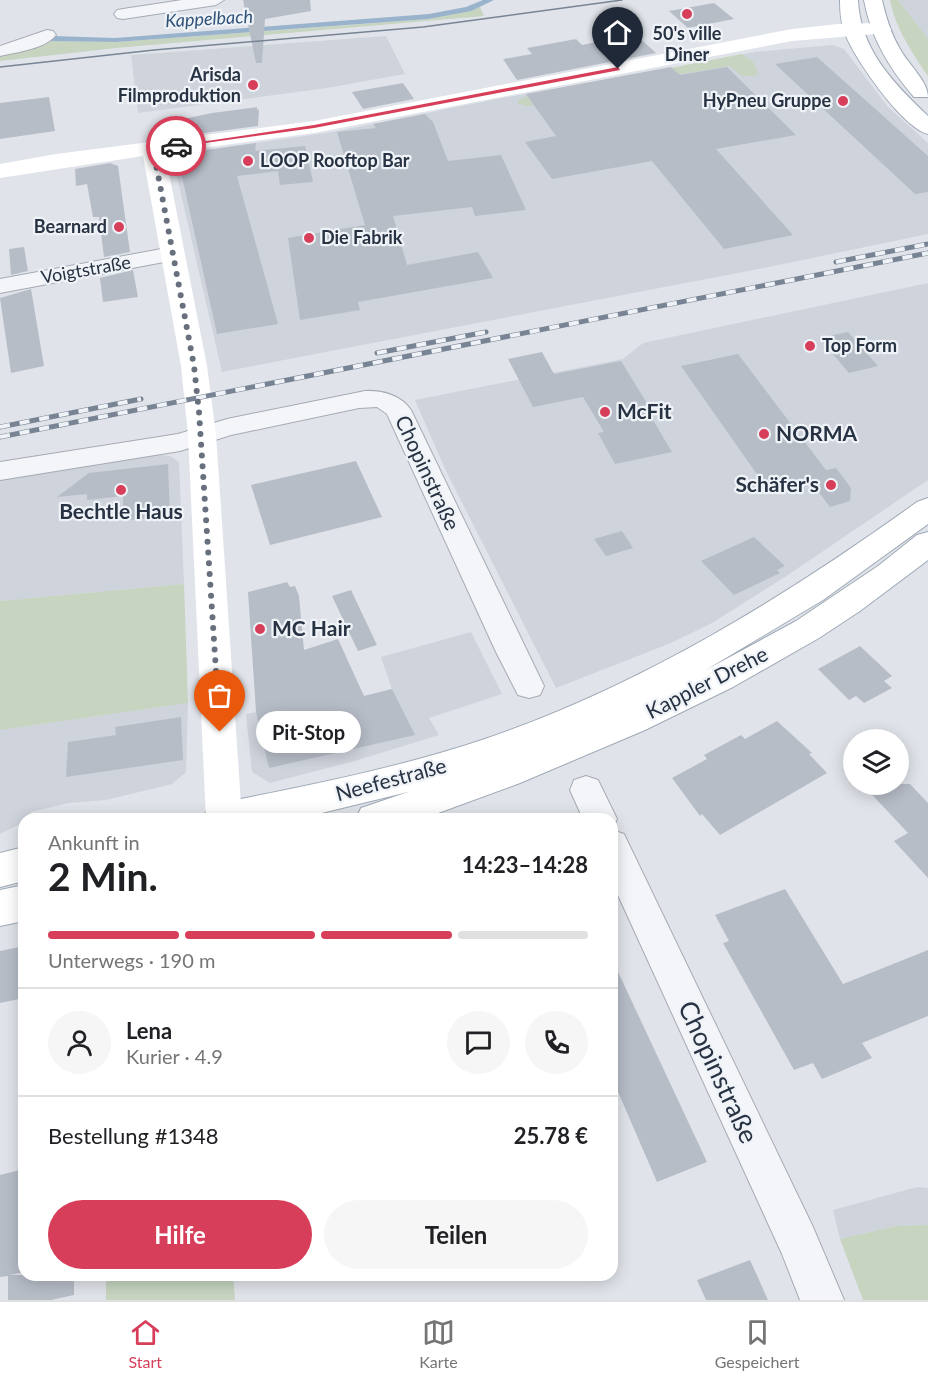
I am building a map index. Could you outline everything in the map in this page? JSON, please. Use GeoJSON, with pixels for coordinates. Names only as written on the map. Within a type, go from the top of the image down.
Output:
{"type":"FeatureCollection","features":[{"type":"Feature","properties":{"kind":"main road"},"geometry":{"type":"LineString","coordinates":[[847,0],[857,43],[904,105],[928,128]]}},
{"type":"Feature","properties":{"kind":"main road"},"geometry":{"type":"LineString","coordinates":[[792,35],[818,22],[847,0]]}},
{"type":"Feature","properties":{"kind":"main road"},"geometry":{"type":"LineString","coordinates":[[873,0],[880,29],[899,64],[928,101]]}},
{"type":"Feature","properties":{"kind":"main road"},"geometry":{"type":"LineString","coordinates":[[0,171],[56,160],[314,127],[792,35],[880,29]]}},
{"type":"Feature","properties":{"kind":"main road"},"geometry":{"type":"LineString","coordinates":[[153,148],[194,366],[202,434],[223,813]]}},
{"type":"Feature","properties":{"kind":"main road","name":"Kappler Drehe"},"geometry":{"type":"LineString","coordinates":[[490,752],[554,728],[615,700],[741,636],[825,584],[928,509]]}},
{"type":"Feature","properties":{"kind":"main road","name":"Kappler Drehe"},"geometry":{"type":"LineString","coordinates":[[468,789],[627,723],[736,672],[850,604],[928,543]]}},
{"type":"Feature","properties":{"kind":"main road","name":"Neefestraße"},"geometry":{"type":"LineString","coordinates":[[252,813],[344,794],[490,752]]}},
{"type":"Feature","properties":{"kind":"main road","name":"Neefestraße"},"geometry":{"type":"LineString","coordinates":[[393,813],[468,789]]}},
{"type":"Feature","properties":{"kind":"main road"},"geometry":{"type":"LineString","coordinates":[[0,870],[18,866]]}},
{"type":"Feature","properties":{"kind":"main road"},"geometry":{"type":"LineString","coordinates":[[0,908],[18,904]]}},
{"type":"Feature","properties":{"kind":"street"},"geometry":{"type":"LineString","coordinates":[[123,14],[216,0]]}},
{"type":"Feature","properties":{"kind":"street"},"geometry":{"type":"LineString","coordinates":[[0,51],[30,43],[47,35]]}},
{"type":"Feature","properties":{"kind":"street","name":"Voigtstraße"},"geometry":{"type":"LineString","coordinates":[[0,286],[172,254]]}},
{"type":"Feature","properties":{"kind":"street","name":"Chopinstraße"},"geometry":{"type":"LineString","coordinates":[[202,434],[359,400],[381,399],[391,403],[398,410],[529,686]]}},
{"type":"Feature","properties":{"kind":"street"},"geometry":{"type":"LineString","coordinates":[[0,471],[180,442],[202,434]]}},
{"type":"Feature","properties":{"kind":"street"},"geometry":{"type":"LineString","coordinates":[[586,790],[597,813]]}},
{"type":"Feature","properties":{"kind":"street","name":"Chopinstraße"},"geometry":{"type":"LineString","coordinates":[[618,858],[798,1242],[822,1300]]}},
{"type":"Feature","properties":{"kind":"shaded area"},"geometry":{"type":"Polygon","coordinates":[[[898,0],[928,0],[928,39],[923,33],[898,0]]]}},
{"type":"Feature","properties":{"kind":"shaded area"},"geometry":{"type":"Polygon","coordinates":[[[386,36],[405,74],[327,88],[138,113],[131,55],[386,36]]]}},
{"type":"Feature","properties":{"kind":"shaded area"},"geometry":{"type":"Polygon","coordinates":[[[833,45],[844,49],[888,107],[928,143],[928,234],[764,268],[222,372],[172,155],[332,132],[754,52],[833,45]]]}},
{"type":"Feature","properties":{"kind":"shaded area"},"geometry":{"type":"Polygon","coordinates":[[[928,283],[928,480],[785,577],[712,623],[671,643],[556,688],[446,471],[415,400],[623,359],[643,343],[928,283]]]}},
{"type":"Feature","properties":{"kind":"shaded area"},"geometry":{"type":"Polygon","coordinates":[[[159,455],[170,456],[179,462],[184,584],[0,601],[0,480],[22,474],[159,455]]]}},
{"type":"Feature","properties":{"kind":"shaded area"},"geometry":{"type":"Polygon","coordinates":[[[471,632],[502,694],[429,718],[439,735],[358,760],[270,783],[252,772],[246,714],[362,691],[364,696],[392,689],[381,657],[471,632]]]}},
{"type":"Feature","properties":{"kind":"shaded area"},"geometry":{"type":"Polygon","coordinates":[[[188,703],[186,772],[172,784],[106,800],[68,803],[30,813],[18,813],[18,825],[0,834],[0,730],[188,703]]]}},
{"type":"Feature","properties":{"kind":"shaded area"},"geometry":{"type":"Polygon","coordinates":[[[917,1187],[928,1188],[928,1225],[896,1226],[840,1239],[833,1210],[917,1187]]]}},
{"type":"Feature","properties":{"kind":"green space"},"geometry":{"type":"Polygon","coordinates":[[[890,0],[898,0],[928,39],[928,76],[900,30],[890,0]]]}},
{"type":"Feature","properties":{"kind":"green space"},"geometry":{"type":"Polygon","coordinates":[[[480,7],[484,16],[116,48],[0,61],[0,53],[42,41],[116,42],[428,19],[480,7]]]}},
{"type":"Feature","properties":{"kind":"green space"},"geometry":{"type":"Polygon","coordinates":[[[742,54],[753,62],[758,73],[755,76],[742,76],[730,66],[530,99],[533,106],[518,103],[518,100],[528,96],[742,54]]]}},
{"type":"Feature","properties":{"kind":"green space"},"geometry":{"type":"Polygon","coordinates":[[[184,584],[188,703],[0,730],[0,601],[184,584]]]}},
{"type":"Feature","properties":{"kind":"green space"},"geometry":{"type":"Polygon","coordinates":[[[928,1225],[928,1300],[863,1300],[840,1239],[896,1226],[928,1225]]]}},
{"type":"Feature","properties":{"kind":"green space"},"geometry":{"type":"Polygon","coordinates":[[[106,1281],[233,1281],[235,1300],[106,1300],[106,1281]]]}},
{"type":"Feature","properties":{"kind":"water"},"geometry":{"type":"Polygon","coordinates":[[[483,0],[494,0],[471,11],[428,19],[116,42],[42,41],[53,36],[115,38],[429,14],[466,7],[483,0]]]}},
{"type":"Feature","properties":{"kind":"building"},"geometry":{"type":"Polygon","coordinates":[[[243,0],[310,0],[311,11],[265,19],[262,63],[256,63],[243,0]]]}},
{"type":"Feature","properties":{"kind":"building","name":"50's ville Diner"},"geometry":{"type":"Polygon","coordinates":[[[714,3],[734,19],[688,28],[669,11],[714,3]]]}},
{"type":"Feature","properties":{"kind":"building"},"geometry":{"type":"Polygon","coordinates":[[[635,34],[656,53],[517,80],[503,59],[532,54],[527,48],[576,39],[582,45],[635,34]]]}},
{"type":"Feature","properties":{"kind":"building"},"geometry":{"type":"Polygon","coordinates":[[[817,57],[928,156],[928,192],[915,194],[775,64],[817,57]]]}},
{"type":"Feature","properties":{"kind":"building"},"geometry":{"type":"Polygon","coordinates":[[[671,67],[680,75],[727,67],[796,135],[716,149],[793,235],[724,249],[652,161],[552,179],[525,142],[556,136],[526,94],[671,67]]]}},
{"type":"Feature","properties":{"kind":"building"},"geometry":{"type":"Polygon","coordinates":[[[403,83],[414,99],[363,109],[352,92],[403,83]]]}},
{"type":"Feature","properties":{"kind":"building"},"geometry":{"type":"Polygon","coordinates":[[[49,97],[55,131],[0,139],[0,103],[49,97]]]}},
{"type":"Feature","properties":{"kind":"building"},"geometry":{"type":"Polygon","coordinates":[[[257,107],[257,110],[259,109],[258,126],[173,137],[170,122],[257,107]]]}},
{"type":"Feature","properties":{"kind":"building"},"geometry":{"type":"Polygon","coordinates":[[[425,114],[433,122],[448,161],[501,155],[526,210],[475,216],[472,207],[393,216],[407,265],[478,252],[493,278],[358,302],[360,310],[300,320],[288,238],[365,225],[337,132],[376,128],[373,124],[425,114]]]}},
{"type":"Feature","properties":{"kind":"building","name":"Die Fabrik"},"geometry":{"type":"Polygon","coordinates":[[[256,143],[255,151],[305,146],[313,182],[280,185],[278,171],[237,176],[278,324],[217,334],[177,154],[256,143]]]}},
{"type":"Feature","properties":{"kind":"building"},"geometry":{"type":"Polygon","coordinates":[[[110,163],[118,166],[130,252],[104,257],[99,217],[93,217],[87,184],[76,186],[75,169],[110,163]]]}},
{"type":"Feature","properties":{"kind":"building"},"geometry":{"type":"Polygon","coordinates":[[[24,247],[28,271],[11,275],[9,249],[24,247]]]}},
{"type":"Feature","properties":{"kind":"building"},"geometry":{"type":"Polygon","coordinates":[[[133,270],[138,297],[103,302],[100,278],[133,270]]]}},
{"type":"Feature","properties":{"kind":"building"},"geometry":{"type":"Polygon","coordinates":[[[31,289],[44,366],[11,373],[0,298],[31,289]]]}},
{"type":"Feature","properties":{"kind":"building"},"geometry":{"type":"Polygon","coordinates":[[[848,332],[878,366],[849,373],[819,338],[848,332]]]}},
{"type":"Feature","properties":{"kind":"building"},"geometry":{"type":"Polygon","coordinates":[[[542,352],[554,374],[621,361],[648,405],[644,405],[672,452],[615,464],[598,433],[604,432],[583,397],[533,407],[508,359],[542,352]]]}},
{"type":"Feature","properties":{"kind":"building","name":"NORMA"},"geometry":{"type":"Polygon","coordinates":[[[738,354],[826,470],[836,468],[851,488],[850,501],[830,507],[808,478],[766,487],[681,366],[738,354]]]}},
{"type":"Feature","properties":{"kind":"building"},"geometry":{"type":"Polygon","coordinates":[[[356,461],[382,517],[270,545],[251,485],[356,461]]]}},
{"type":"Feature","properties":{"kind":"building","name":"Bechtle Haus"},"geometry":{"type":"Polygon","coordinates":[[[168,464],[170,515],[123,521],[123,496],[87,500],[87,494],[57,497],[89,473],[168,464]]]}},
{"type":"Feature","properties":{"kind":"building"},"geometry":{"type":"Polygon","coordinates":[[[622,531],[633,548],[606,556],[594,539],[622,531]]]}},
{"type":"Feature","properties":{"kind":"building"},"geometry":{"type":"Polygon","coordinates":[[[754,537],[785,566],[777,570],[780,573],[734,595],[701,561],[754,537]]]}},
{"type":"Feature","properties":{"kind":"building"},"geometry":{"type":"Polygon","coordinates":[[[287,582],[290,587],[295,586],[299,596],[304,650],[338,639],[364,696],[392,689],[415,735],[269,768],[256,712],[248,592],[287,582]]]}},
{"type":"Feature","properties":{"kind":"building"},"geometry":{"type":"Polygon","coordinates":[[[351,590],[377,645],[358,651],[332,596],[351,590]]]}},
{"type":"Feature","properties":{"kind":"building"},"geometry":{"type":"Polygon","coordinates":[[[860,646],[892,676],[884,681],[892,688],[864,703],[856,696],[849,700],[818,669],[860,646]]]}},
{"type":"Feature","properties":{"kind":"building"},"geometry":{"type":"Polygon","coordinates":[[[181,717],[183,760],[66,777],[68,742],[116,735],[115,727],[181,717]]]}},
{"type":"Feature","properties":{"kind":"building"},"geometry":{"type":"Polygon","coordinates":[[[777,721],[812,753],[809,754],[827,773],[720,835],[702,814],[700,816],[672,778],[707,759],[704,755],[741,735],[745,739],[777,721]]]}},
{"type":"Feature","properties":{"kind":"building"},"geometry":{"type":"Polygon","coordinates":[[[910,784],[928,803],[928,878],[894,841],[908,833],[872,795],[909,795],[910,784]]]}},
{"type":"Feature","properties":{"kind":"building"},"geometry":{"type":"Polygon","coordinates":[[[785,889],[843,984],[928,950],[928,1016],[862,1043],[872,1058],[822,1079],[813,1063],[794,1070],[723,943],[729,941],[715,915],[785,889]]]}},
{"type":"Feature","properties":{"kind":"building"},"geometry":{"type":"Polygon","coordinates":[[[18,947],[18,999],[0,1003],[0,951],[18,947]]]}},
{"type":"Feature","properties":{"kind":"building"},"geometry":{"type":"Polygon","coordinates":[[[618,972],[707,1162],[657,1182],[618,1092],[618,972]]]}},
{"type":"Feature","properties":{"kind":"building"},"geometry":{"type":"Polygon","coordinates":[[[18,1170],[18,1273],[10,1275],[18,1275],[18,1281],[74,1281],[74,1295],[51,1300],[8,1300],[8,1276],[0,1277],[0,1175],[18,1170]]]}},
{"type":"Feature","properties":{"kind":"building"},"geometry":{"type":"Polygon","coordinates":[[[750,1260],[768,1300],[706,1300],[697,1280],[750,1260]]]}},
{"type":"Feature","properties":{"kind":"tram line"},"geometry":{"type":"LineString","coordinates":[[0,67],[154,50],[423,27],[622,0]]}},
{"type":"Feature","properties":{"kind":"railway"},"geometry":{"type":"LineString","coordinates":[[836,262],[928,244]]}},
{"type":"Feature","properties":{"kind":"railway"},"geometry":{"type":"LineString","coordinates":[[0,437],[928,253]]}},
{"type":"Feature","properties":{"kind":"railway"},"geometry":{"type":"LineString","coordinates":[[377,353],[486,332]]}},
{"type":"Feature","properties":{"kind":"railway"},"geometry":{"type":"LineString","coordinates":[[0,427],[141,399]]}},
{"type":"Feature","properties":{"kind":"way so far"},"geometry":{"type":"LineString","coordinates":[[176,146],[153,148],[194,366],[202,434],[220,732]]}},
{"type":"Feature","properties":{"kind":"place","name":"50's ville Diner"},"geometry":{"type":"Point","coordinates":[687,14]}},
{"type":"Feature","properties":{"kind":"place","name":"Arisda Filmproduktion"},"geometry":{"type":"Point","coordinates":[253,85]}},
{"type":"Feature","properties":{"kind":"place","name":"HyPneu Gruppe"},"geometry":{"type":"Point","coordinates":[843,101]}},
{"type":"Feature","properties":{"kind":"place","name":"LOOP Rooftop Bar"},"geometry":{"type":"Point","coordinates":[248,161]}},
{"type":"Feature","properties":{"kind":"place","name":"Bearnard"},"geometry":{"type":"Point","coordinates":[119,227]}},
{"type":"Feature","properties":{"kind":"place","name":"Die Fabrik"},"geometry":{"type":"Point","coordinates":[309,238]}},
{"type":"Feature","properties":{"kind":"place","name":"Top Form"},"geometry":{"type":"Point","coordinates":[810,346]}},
{"type":"Feature","properties":{"kind":"place","name":"McFit"},"geometry":{"type":"Point","coordinates":[605,412]}},
{"type":"Feature","properties":{"kind":"place","name":"NORMA"},"geometry":{"type":"Point","coordinates":[764,434]}},
{"type":"Feature","properties":{"kind":"place","name":"Schäfer's"},"geometry":{"type":"Point","coordinates":[831,485]}},
{"type":"Feature","properties":{"kind":"place","name":"Bechtle Haus"},"geometry":{"type":"Point","coordinates":[121,490]}},
{"type":"Feature","properties":{"kind":"place","name":"MC Hair"},"geometry":{"type":"Point","coordinates":[260,629]}},
{"type":"Feature","properties":{"kind":"place","name":"Pit-Stop"},"geometry":{"type":"Point","coordinates":[220,732]}},
{"type":"Feature","properties":{"kind":"route"},"geometry":{"type":"LineString","coordinates":[[176,146],[314,127],[618,69]]}},
{"type":"Feature","properties":{"kind":"water label","name":"Kappelbach"},"geometry":{"type":"Point","coordinates":[209,19]}}]}
